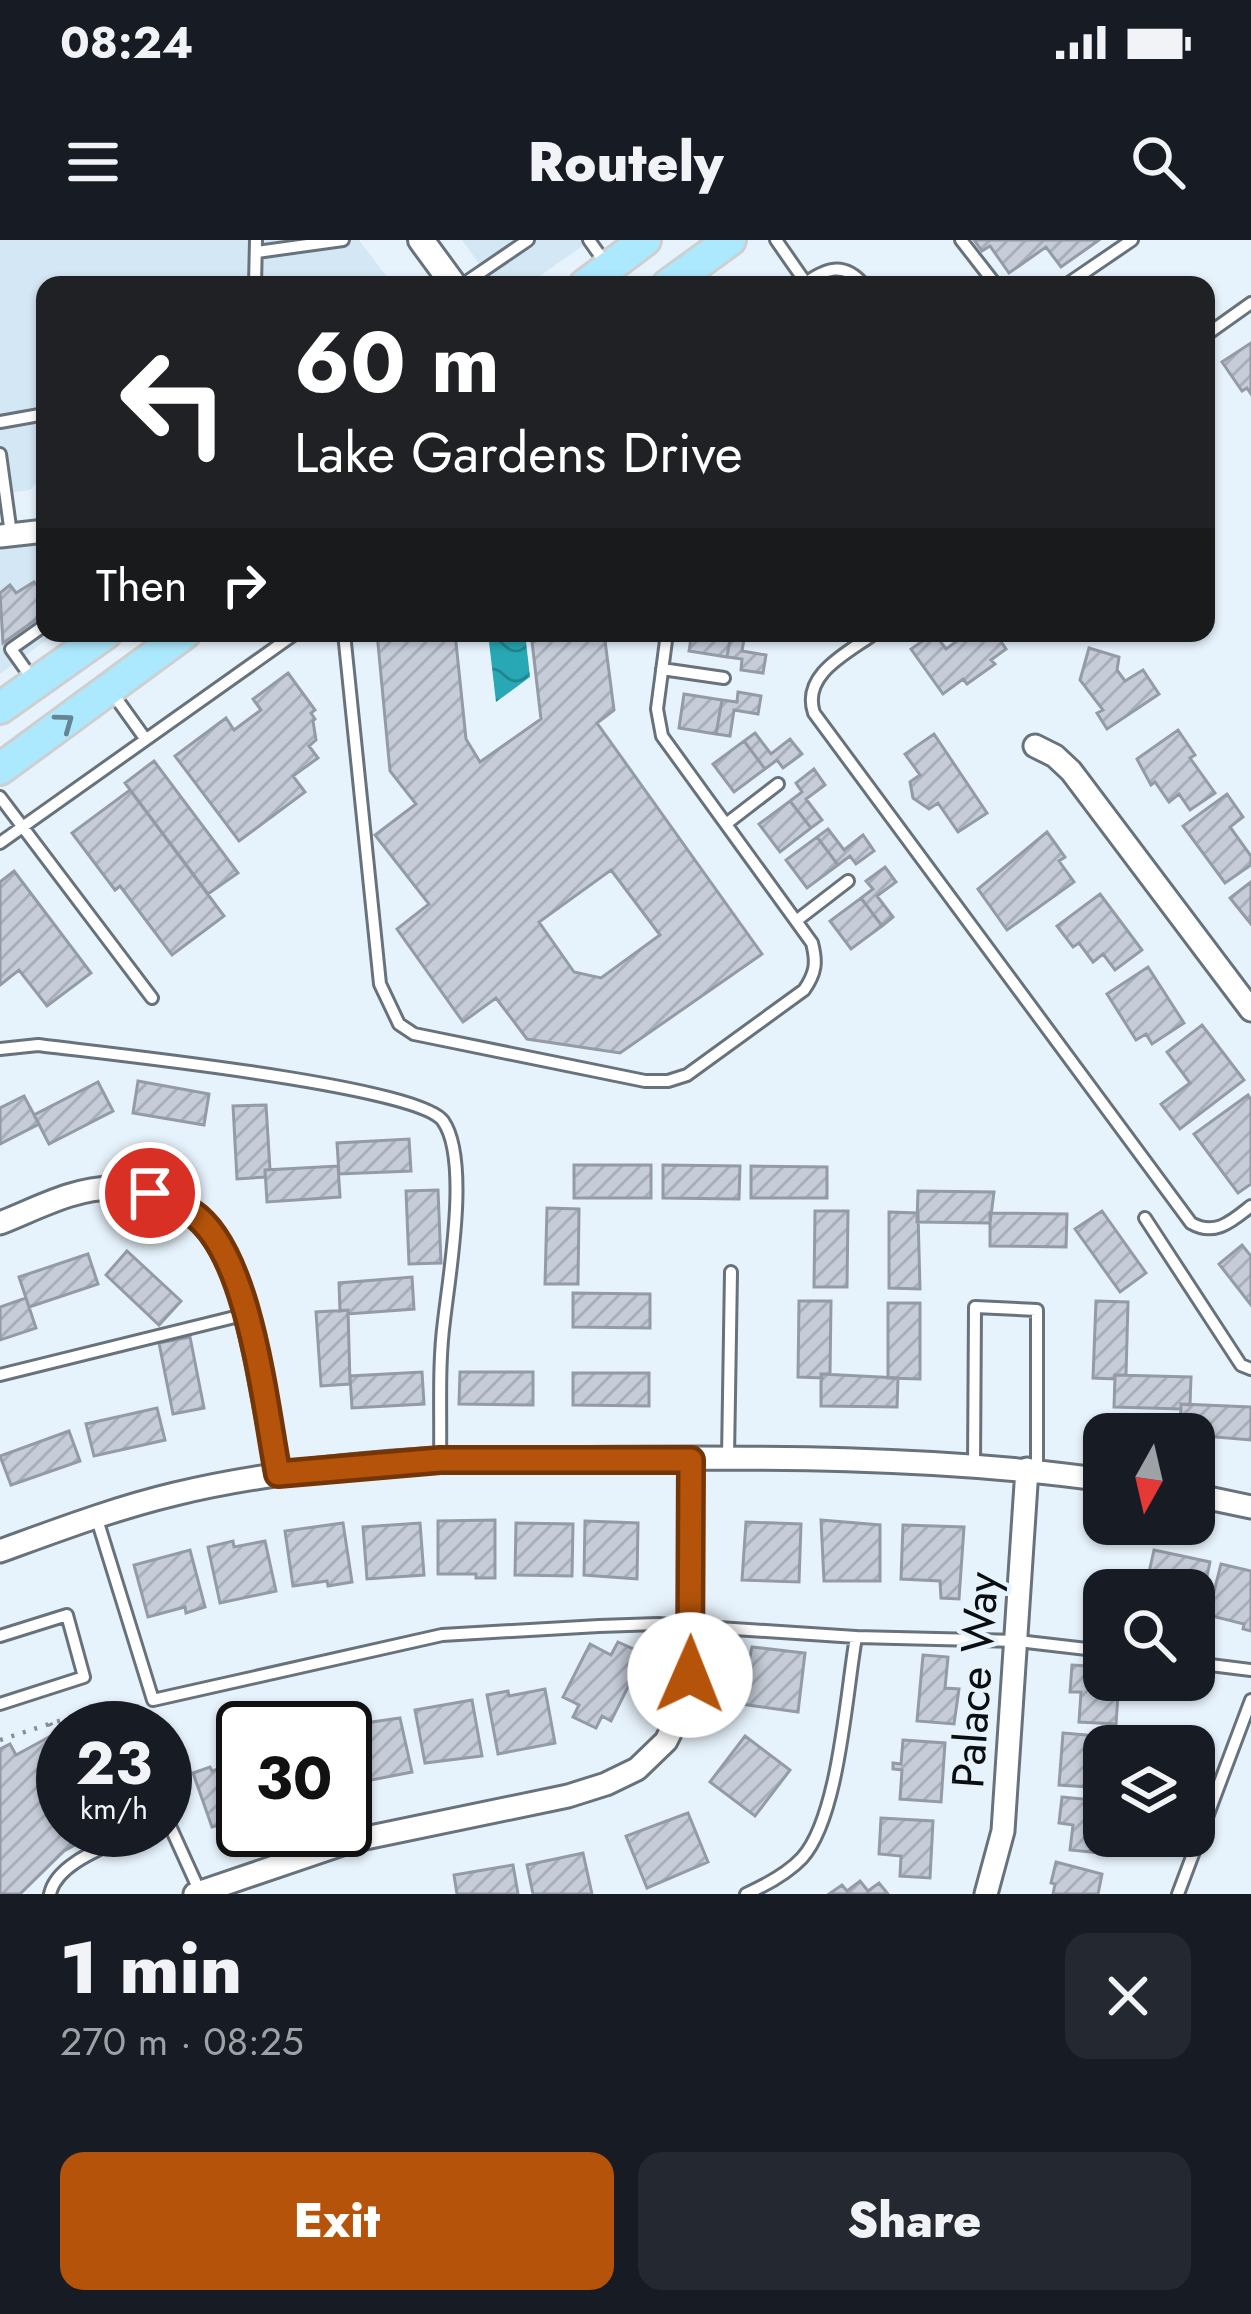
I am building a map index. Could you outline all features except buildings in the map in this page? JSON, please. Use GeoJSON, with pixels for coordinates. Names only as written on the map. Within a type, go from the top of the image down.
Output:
{"type":"FeatureCollection","features":[{"type":"Feature","properties":{"kind":"main road"},"geometry":{"type":"LineString","coordinates":[[597,276],[645,240]]}},
{"type":"Feature","properties":{"kind":"main road"},"geometry":{"type":"LineString","coordinates":[[680,276],[730,240]]}},
{"type":"Feature","properties":{"kind":"main road"},"geometry":{"type":"LineString","coordinates":[[0,708],[89,642]]}},
{"type":"Feature","properties":{"kind":"main road"},"geometry":{"type":"LineString","coordinates":[[0,770],[173,642]]}},
{"type":"Feature","properties":{"kind":"street"},"geometry":{"type":"LineString","coordinates":[[421,240],[451,276]]}},
{"type":"Feature","properties":{"kind":"street"},"geometry":{"type":"LineString","coordinates":[[6,536],[36,532]]}},
{"type":"Feature","properties":{"kind":"street"},"geometry":{"type":"LineString","coordinates":[[1035,746],[1071,771],[1251,1010]]}},
{"type":"Feature","properties":{"kind":"street"},"geometry":{"type":"LineString","coordinates":[[0,1223],[72,1194],[113,1188],[150,1193],[195,1214],[226,1252],[247,1314],[278,1474]]}},
{"type":"Feature","properties":{"kind":"street"},"geometry":{"type":"LineString","coordinates":[[0,1550],[177,1493],[278,1474],[440,1460],[974,1466],[1083,1477]]}},
{"type":"Feature","properties":{"kind":"street"},"geometry":{"type":"LineString","coordinates":[[198,1893],[334,1845],[568,1796],[637,1768],[666,1741],[684,1705],[690,1675],[691,1460]]}},
{"type":"Feature","properties":{"kind":"street","name":"Palace Way"},"geometry":{"type":"LineString","coordinates":[[986,1894],[1003,1831],[1032,1470]]}},
{"type":"Feature","properties":{"kind":"street"},"geometry":{"type":"LineString","coordinates":[[1215,1500],[1251,1508]]}},
{"type":"Feature","properties":{"kind":"lane"},"geometry":{"type":"LineString","coordinates":[[256,246],[343,240]]}},
{"type":"Feature","properties":{"kind":"lane"},"geometry":{"type":"LineString","coordinates":[[472,276],[528,240]]}},
{"type":"Feature","properties":{"kind":"lane"},"geometry":{"type":"LineString","coordinates":[[589,240],[597,276]]}},
{"type":"Feature","properties":{"kind":"lane"},"geometry":{"type":"LineString","coordinates":[[776,240],[799,276]]}},
{"type":"Feature","properties":{"kind":"lane"},"geometry":{"type":"LineString","coordinates":[[962,240],[989,276]]}},
{"type":"Feature","properties":{"kind":"lane"},"geometry":{"type":"LineString","coordinates":[[1079,276],[1132,240]]}},
{"type":"Feature","properties":{"kind":"lane"},"geometry":{"type":"LineString","coordinates":[[815,276],[836,268],[855,276]]}},
{"type":"Feature","properties":{"kind":"lane"},"geometry":{"type":"LineString","coordinates":[[1215,329],[1251,303]]}},
{"type":"Feature","properties":{"kind":"lane"},"geometry":{"type":"LineString","coordinates":[[0,422],[36,416]]}},
{"type":"Feature","properties":{"kind":"lane"},"geometry":{"type":"LineString","coordinates":[[0,454],[6,536]]}},
{"type":"Feature","properties":{"kind":"lane"},"geometry":{"type":"LineString","coordinates":[[35,683],[11,649],[36,631]]}},
{"type":"Feature","properties":{"kind":"lane"},"geometry":{"type":"LineString","coordinates":[[0,843],[283,642]]}},
{"type":"Feature","properties":{"kind":"lane"},"geometry":{"type":"LineString","coordinates":[[345,642],[380,984],[399,1024],[414,1034],[644,1081],[668,1081],[686,1075],[804,990],[816,960],[812,943],[662,736],[657,709],[666,642]]}},
{"type":"Feature","properties":{"kind":"lane"},"geometry":{"type":"LineString","coordinates":[[863,642],[820,674],[811,688],[814,713],[1191,1223],[1214,1229],[1251,1206]]}},
{"type":"Feature","properties":{"kind":"lane"},"geometry":{"type":"LineString","coordinates":[[662,669],[724,678]]}},
{"type":"Feature","properties":{"kind":"lane"},"geometry":{"type":"LineString","coordinates":[[109,689],[144,737]]}},
{"type":"Feature","properties":{"kind":"lane"},"geometry":{"type":"LineString","coordinates":[[726,824],[778,784]]}},
{"type":"Feature","properties":{"kind":"lane"},"geometry":{"type":"LineString","coordinates":[[0,797],[152,998]]}},
{"type":"Feature","properties":{"kind":"lane"},"geometry":{"type":"LineString","coordinates":[[796,921],[848,881]]}},
{"type":"Feature","properties":{"kind":"lane"},"geometry":{"type":"LineString","coordinates":[[0,1048],[38,1046],[268,1076],[428,1107],[443,1121],[454,1174],[455,1239],[444,1321],[440,1460]]}},
{"type":"Feature","properties":{"kind":"lane"},"geometry":{"type":"LineString","coordinates":[[1145,1218],[1241,1365],[1251,1369]]}},
{"type":"Feature","properties":{"kind":"lane"},"geometry":{"type":"LineString","coordinates":[[728,1460],[731,1272]]}},
{"type":"Feature","properties":{"kind":"lane"},"geometry":{"type":"LineString","coordinates":[[974,1466],[975,1307],[1037,1310],[1032,1470]]}},
{"type":"Feature","properties":{"kind":"lane"},"geometry":{"type":"LineString","coordinates":[[0,1375],[247,1314]]}},
{"type":"Feature","properties":{"kind":"lane"},"geometry":{"type":"LineString","coordinates":[[97,1516],[153,1700],[442,1635],[599,1626],[1018,1641],[1083,1649]]}},
{"type":"Feature","properties":{"kind":"lane"},"geometry":{"type":"LineString","coordinates":[[0,1636],[67,1616],[84,1677],[0,1704]]}},
{"type":"Feature","properties":{"kind":"lane"},"geometry":{"type":"LineString","coordinates":[[746,1894],[771,1883],[803,1856],[826,1816],[856,1637]]}},
{"type":"Feature","properties":{"kind":"lane"},"geometry":{"type":"LineString","coordinates":[[1215,1666],[1251,1670]]}},
{"type":"Feature","properties":{"kind":"lane"},"geometry":{"type":"LineString","coordinates":[[1178,1894],[1251,1700]]}},
{"type":"Feature","properties":{"kind":"lane"},"geometry":{"type":"LineString","coordinates":[[50,1894],[63,1871],[89,1857]]}},
{"type":"Feature","properties":{"kind":"lane"},"geometry":{"type":"LineString","coordinates":[[183,1857],[198,1893]]}},
{"type":"Feature","properties":{"kind":"path"},"geometry":{"type":"LineString","coordinates":[[0,1740],[36,1726]]}},
{"type":"Feature","properties":{"kind":"shaded area"},"geometry":{"type":"Polygon","coordinates":[[[0,240],[359,240],[386,276],[36,276],[36,483],[30,490],[0,494],[0,240]]]}},
{"type":"Feature","properties":{"kind":"shaded area"},"geometry":{"type":"Polygon","coordinates":[[[462,240],[591,240],[540,276],[488,276],[462,240]]]}},
{"type":"Feature","properties":{"kind":"shaded area"},"geometry":{"type":"Polygon","coordinates":[[[36,538],[36,642],[44,642],[0,674],[0,542],[36,538]]]}},
{"type":"Feature","properties":{"kind":"water"},"geometry":{"type":"Polygon","coordinates":[[[489,642],[526,642],[530,677],[496,702],[489,642]]]}},
{"type":"Feature","properties":{"kind":"route"},"geometry":{"type":"LineString","coordinates":[[150,1193],[195,1214],[226,1252],[243,1298],[278,1474],[440,1460],[691,1460],[690,1675]]}}]}
